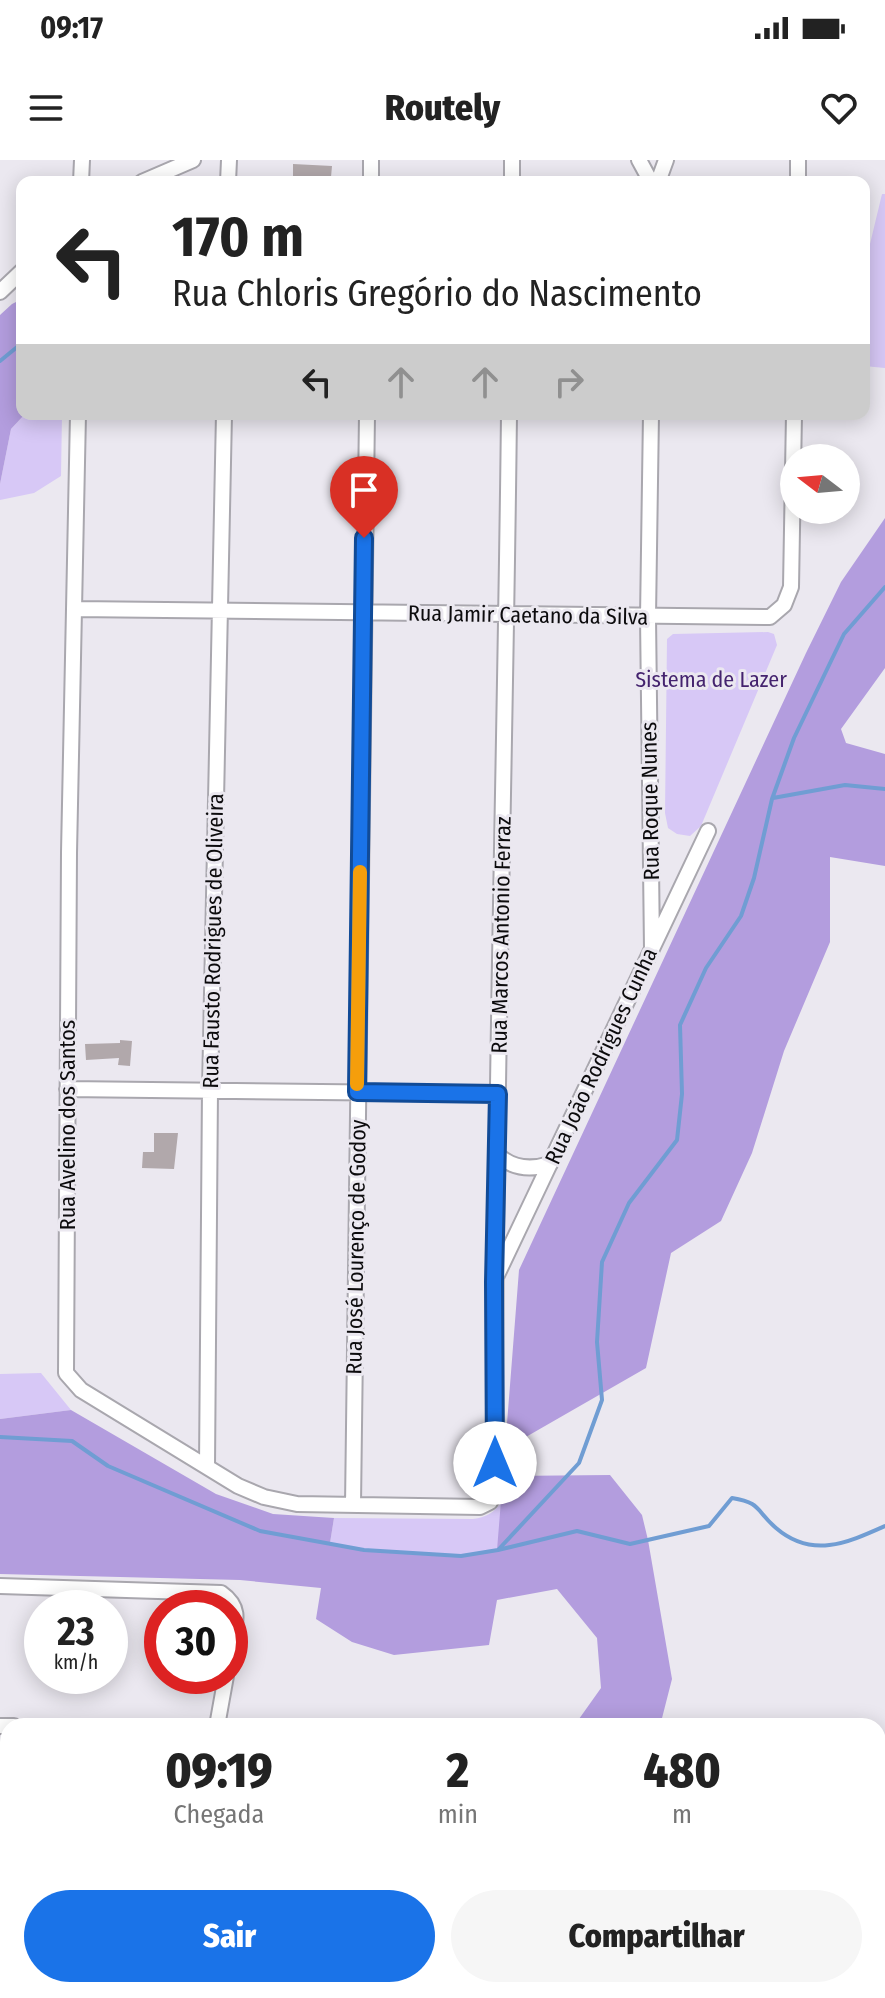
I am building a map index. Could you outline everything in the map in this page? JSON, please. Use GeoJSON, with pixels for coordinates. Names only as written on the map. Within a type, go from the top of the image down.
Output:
{"type":"FeatureCollection","features":[{"type":"Feature","properties":{"kind":"street"},"geometry":{"type":"LineString","coordinates":[[156,176],[193,160]]}},
{"type":"Feature","properties":{"kind":"street"},"geometry":{"type":"LineString","coordinates":[[0,292],[16,277]]}},
{"type":"Feature","properties":{"kind":"street","name":"Rua Avelino dos Santos"},"geometry":{"type":"LineString","coordinates":[[78,420],[67,1089],[66,1373],[81,1390],[238,1486],[264,1497],[297,1504],[480,1507],[490,1502]]}},
{"type":"Feature","properties":{"kind":"street","name":"Rua Fausto Rodrigues de Oliveira"},"geometry":{"type":"LineString","coordinates":[[207,1467],[210,1090],[224,420]]}},
{"type":"Feature","properties":{"kind":"street","name":"Rua José Lourenço de Godoy"},"geometry":{"type":"LineString","coordinates":[[353,1505],[367,420]]}},
{"type":"Feature","properties":{"kind":"street","name":"Rua Marcos Antonio Ferraz"},"geometry":{"type":"LineString","coordinates":[[490,1502],[495,1493],[494,1282],[499,1156],[509,420]]}},
{"type":"Feature","properties":{"kind":"street","name":"Rua Roque Nunes"},"geometry":{"type":"LineString","coordinates":[[651,420],[648,617],[652,949]]}},
{"type":"Feature","properties":{"kind":"street","name":"Rua Jamir Caetano da Silva"},"geometry":{"type":"LineString","coordinates":[[75,609],[770,617],[784,605],[791,587],[794,420]]}},
{"type":"Feature","properties":{"kind":"street","name":"Rua João Rodrigues Cunha"},"geometry":{"type":"LineString","coordinates":[[494,1282],[708,831]]}},
{"type":"Feature","properties":{"kind":"street"},"geometry":{"type":"LineString","coordinates":[[67,1089],[498,1094]]}},
{"type":"Feature","properties":{"kind":"street"},"geometry":{"type":"LineString","coordinates":[[499,1156],[507,1163],[521,1167],[535,1169],[550,1164]]}},
{"type":"Feature","properties":{"kind":"street"},"geometry":{"type":"LineString","coordinates":[[0,1586],[144,1591]]}},
{"type":"Feature","properties":{"kind":"street"},"geometry":{"type":"LineString","coordinates":[[218,1718],[223,1694]]}},
{"type":"Feature","properties":{"kind":"green space"},"geometry":{"type":"Polygon","coordinates":[[[882,194],[885,194],[885,368],[870,367],[870,244],[882,194]]]}},
{"type":"Feature","properties":{"kind":"green space"},"geometry":{"type":"Polygon","coordinates":[[[19,420],[62,420],[61,476],[34,493],[0,500],[0,484],[11,429],[19,420]]]}},
{"type":"Feature","properties":{"kind":"green space","name":"Sistema de Lazer"},"geometry":{"type":"Polygon","coordinates":[[[673,634],[774,634],[777,645],[701,826],[690,836],[677,834],[668,828],[665,813],[667,639],[673,634]]]}},
{"type":"Feature","properties":{"kind":"green space"},"geometry":{"type":"Polygon","coordinates":[[[41,1373],[71,1410],[0,1419],[0,1374],[41,1373]]]}},
{"type":"Feature","properties":{"kind":"green space"},"geometry":{"type":"Polygon","coordinates":[[[502,1501],[498,1550],[414,1554],[330,1543],[334,1518],[473,1519],[490,1514],[502,1501]]]}},
{"type":"Feature","properties":{"kind":"shaded area"},"geometry":{"type":"Polygon","coordinates":[[[16,302],[16,420],[19,420],[11,429],[0,484],[0,315],[16,302]]]}},
{"type":"Feature","properties":{"kind":"shaded area"},"geometry":{"type":"Polygon","coordinates":[[[885,518],[885,668],[841,729],[846,743],[885,754],[885,866],[830,857],[830,942],[784,1051],[752,1153],[721,1221],[671,1253],[646,1368],[505,1449],[519,1270],[806,653],[841,582],[885,518]]]}},
{"type":"Feature","properties":{"kind":"shaded area"},"geometry":{"type":"Polygon","coordinates":[[[71,1410],[216,1494],[273,1514],[334,1518],[330,1543],[414,1554],[497,1550],[503,1476],[610,1475],[642,1515],[648,1540],[672,1679],[662,1718],[580,1718],[601,1688],[597,1638],[557,1589],[497,1600],[489,1645],[394,1655],[352,1642],[316,1619],[321,1588],[240,1580],[0,1574],[0,1419],[71,1410]]]}},
{"type":"Feature","properties":{"kind":"building"},"geometry":{"type":"Polygon","coordinates":[[[293,164],[332,166],[331,176],[293,176],[293,164]]]}},
{"type":"Feature","properties":{"kind":"building"},"geometry":{"type":"Polygon","coordinates":[[[120,1040],[132,1041],[130,1066],[118,1065],[119,1058],[86,1060],[85,1044],[120,1043],[120,1040]]]}},
{"type":"Feature","properties":{"kind":"building"},"geometry":{"type":"Polygon","coordinates":[[[154,1133],[178,1133],[174,1169],[142,1168],[143,1152],[154,1152],[154,1133]]]}},
{"type":"Feature","properties":{"kind":"waterway"},"geometry":{"type":"LineString","coordinates":[[0,361],[16,348]]}},
{"type":"Feature","properties":{"kind":"waterway"},"geometry":{"type":"LineString","coordinates":[[498,1550],[579,1463],[602,1400],[597,1342],[602,1262],[629,1203],[677,1140],[682,1094],[680,1025],[706,968],[741,916],[754,878],[772,799],[794,738],[844,634],[885,587]]}},
{"type":"Feature","properties":{"kind":"waterway"},"geometry":{"type":"LineString","coordinates":[[773,798],[845,785],[885,789]]}},
{"type":"Feature","properties":{"kind":"waterway"},"geometry":{"type":"LineString","coordinates":[[0,1437],[72,1441],[108,1466],[260,1531],[364,1550],[461,1556],[577,1531],[630,1544],[709,1526],[732,1498],[754,1505],[776,1528],[789,1538],[803,1543],[830,1545],[885,1526]]}},
{"type":"Feature","properties":{"kind":"slow traffic"},"geometry":{"type":"LineString","coordinates":[[357,1084],[360,872]]}},
{"type":"Feature","properties":{"kind":"route"},"geometry":{"type":"LineString","coordinates":[[364,538],[357,1092],[498,1094],[494,1282],[495,1463]]}}]}
